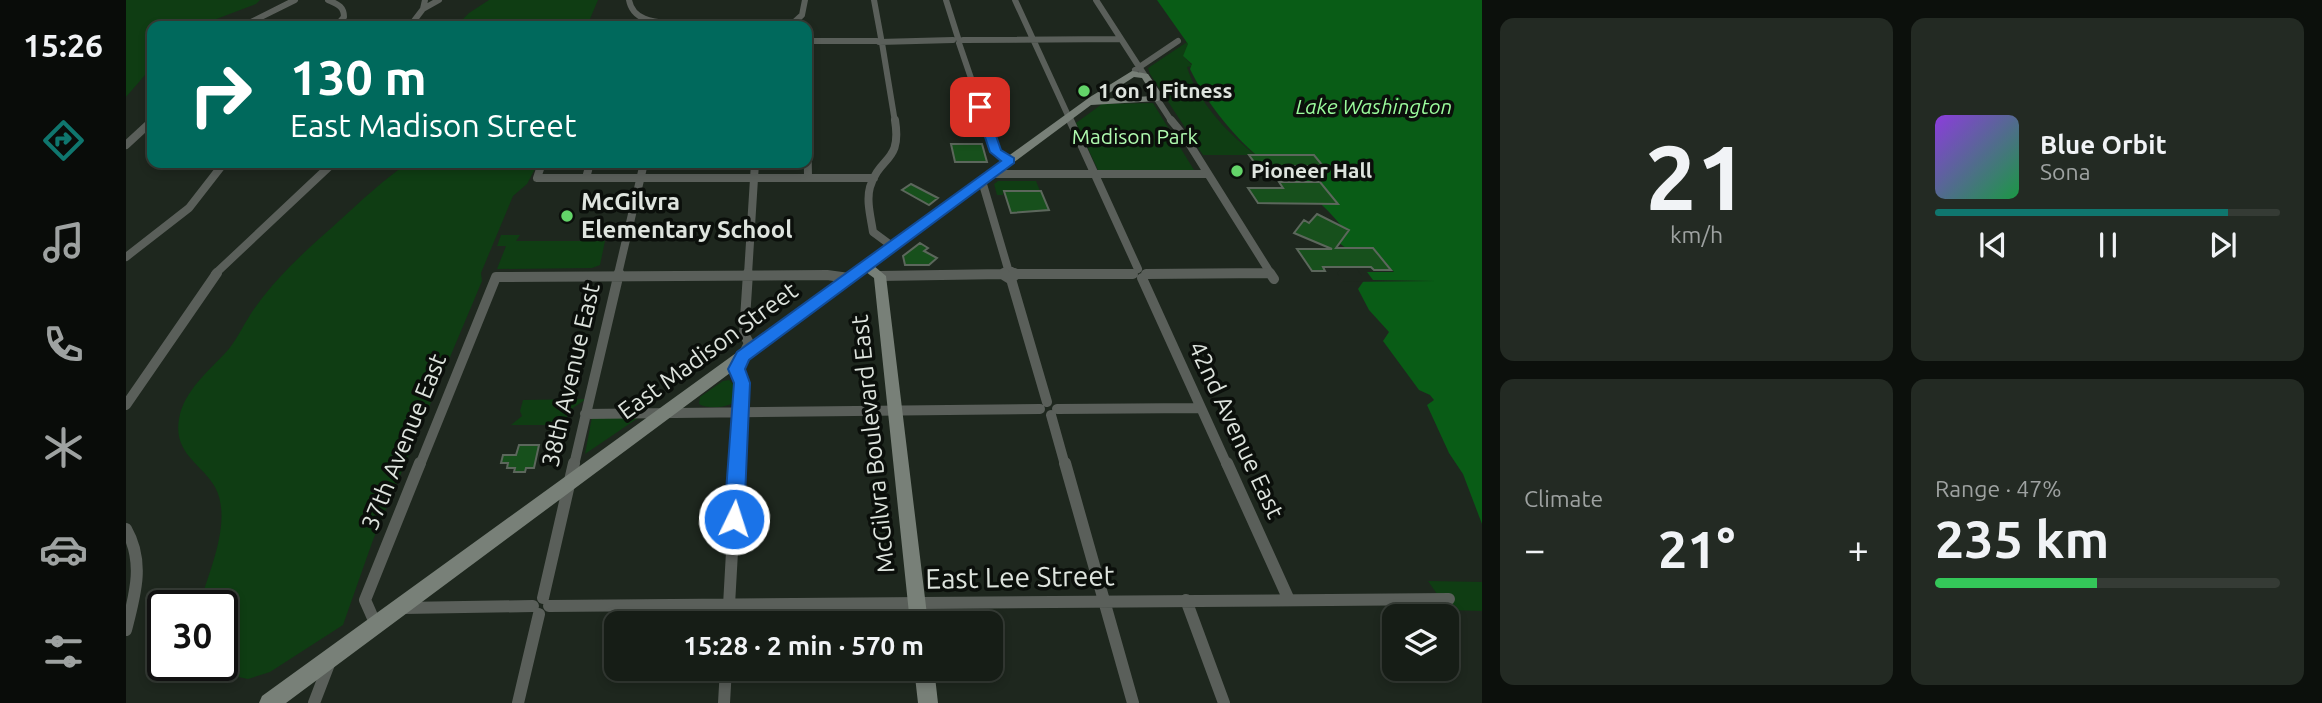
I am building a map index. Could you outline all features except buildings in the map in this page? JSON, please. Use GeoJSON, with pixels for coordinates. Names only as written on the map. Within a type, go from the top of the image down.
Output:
{"type":"FeatureCollection","features":[{"type":"Feature","properties":{"kind":"street"},"geometry":{"type":"LineString","coordinates":[[253,21],[295,0]]}},
{"type":"Feature","properties":{"kind":"street"},"geometry":{"type":"LineString","coordinates":[[328,0],[340,5],[344,10],[344,17],[340,21]]}},
{"type":"Feature","properties":{"kind":"street"},"geometry":{"type":"LineString","coordinates":[[423,9],[425,0]]}},
{"type":"Feature","properties":{"kind":"street"},"geometry":{"type":"LineString","coordinates":[[414,21],[423,9],[439,0]]}},
{"type":"Feature","properties":{"kind":"street"},"geometry":{"type":"LineString","coordinates":[[629,0],[630,10],[651,21]]}},
{"type":"Feature","properties":{"kind":"street"},"geometry":{"type":"LineString","coordinates":[[797,21],[802,17],[805,0]]}},
{"type":"Feature","properties":{"kind":"street"},"geometry":{"type":"LineString","coordinates":[[874,0],[898,140],[894,151],[874,178],[868,193],[873,232],[892,246]]}},
{"type":"Feature","properties":{"kind":"street"},"geometry":{"type":"LineString","coordinates":[[946,0],[996,152],[1009,161]]}},
{"type":"Feature","properties":{"kind":"street","name":"42nd Avenue East"},"geometry":{"type":"LineString","coordinates":[[1015,0],[1289,600]]}},
{"type":"Feature","properties":{"kind":"street"},"geometry":{"type":"LineString","coordinates":[[865,266],[880,276],[1272,276],[1096,0]]}},
{"type":"Feature","properties":{"kind":"street"},"geometry":{"type":"LineString","coordinates":[[812,41],[1121,39]]}},
{"type":"Feature","properties":{"kind":"street"},"geometry":{"type":"LineString","coordinates":[[1108,96],[1129,75],[1142,72],[1178,41]]}},
{"type":"Feature","properties":{"kind":"street"},"geometry":{"type":"LineString","coordinates":[[1108,96],[1157,99]]}},
{"type":"Feature","properties":{"kind":"street","name":"East Madison Street"},"geometry":{"type":"LineString","coordinates":[[268,703],[1089,102],[1108,96]]}},
{"type":"Feature","properties":{"kind":"street"},"geometry":{"type":"LineString","coordinates":[[126,145],[147,126]]}},
{"type":"Feature","properties":{"kind":"street"},"geometry":{"type":"LineString","coordinates":[[126,257],[189,208],[220,168]]}},
{"type":"Feature","properties":{"kind":"street"},"geometry":{"type":"LineString","coordinates":[[126,405],[219,270],[328,168]]}},
{"type":"Feature","properties":{"kind":"street"},"geometry":{"type":"LineString","coordinates":[[540,168],[537,178],[874,178]]}},
{"type":"Feature","properties":{"kind":"street"},"geometry":{"type":"LineString","coordinates":[[586,178],[589,168]]}},
{"type":"Feature","properties":{"kind":"street","name":"38th Avenue East"},"geometry":{"type":"LineString","coordinates":[[518,703],[644,168]]}},
{"type":"Feature","properties":{"kind":"street"},"geometry":{"type":"LineString","coordinates":[[728,611],[742,383],[736,369],[749,343],[744,334],[755,168]]}},
{"type":"Feature","properties":{"kind":"street"},"geometry":{"type":"LineString","coordinates":[[808,168],[808,176]]}},
{"type":"Feature","properties":{"kind":"street"},"geometry":{"type":"LineString","coordinates":[[1133,703],[1010,274],[986,178],[1206,174]]}},
{"type":"Feature","properties":{"kind":"street"},"geometry":{"type":"LineString","coordinates":[[618,277],[827,275],[849,278]]}},
{"type":"Feature","properties":{"kind":"street","name":"McGilvra Boulevard East"},"geometry":{"type":"LineString","coordinates":[[880,276],[918,611]]}},
{"type":"Feature","properties":{"kind":"street","name":"37th Avenue East"},"geometry":{"type":"LineString","coordinates":[[376,625],[365,600],[496,277],[618,277]]}},
{"type":"Feature","properties":{"kind":"street"},"geometry":{"type":"LineString","coordinates":[[585,414],[667,411],[1200,408]]}},
{"type":"Feature","properties":{"kind":"street"},"geometry":{"type":"LineString","coordinates":[[126,528],[138,559],[138,585],[126,630]]}},
{"type":"Feature","properties":{"kind":"street","name":"East Lee Street"},"geometry":{"type":"LineString","coordinates":[[399,608],[728,603],[1449,599]]}},
{"type":"Feature","properties":{"kind":"street"},"geometry":{"type":"LineString","coordinates":[[1186,600],[1224,703]]}},
{"type":"Feature","properties":{"kind":"street"},"geometry":{"type":"LineString","coordinates":[[314,703],[332,656]]}},
{"type":"Feature","properties":{"kind":"street"},"geometry":{"type":"LineString","coordinates":[[724,703],[725,681]]}},
{"type":"Feature","properties":{"kind":"street"},"geometry":{"type":"LineString","coordinates":[[925,681],[928,703]]}},
{"type":"Feature","properties":{"kind":"green space"},"geometry":{"type":"Polygon","coordinates":[[[126,0],[260,0],[211,21],[147,21],[147,73],[126,97],[126,0]]]}},
{"type":"Feature","properties":{"kind":"green space"},"geometry":{"type":"Polygon","coordinates":[[[489,0],[598,0],[589,21],[461,21],[489,0]]]}},
{"type":"Feature","properties":{"kind":"green space","name":"Madison Park"},"geometry":{"type":"Polygon","coordinates":[[[1187,42],[1189,46],[1183,56],[1193,66],[1187,67],[1198,93],[1225,127],[1256,155],[1203,155],[1150,74],[1148,68],[1187,42]]]}},
{"type":"Feature","properties":{"kind":"green space","name":"Madison Park"},"geometry":{"type":"Polygon","coordinates":[[[1153,103],[1194,170],[1098,170],[1076,123],[1102,104],[1153,103]]]}},
{"type":"Feature","properties":{"kind":"green space"},"geometry":{"type":"Polygon","coordinates":[[[401,168],[535,168],[527,184],[513,196],[481,273],[482,281],[373,540],[343,625],[270,672],[248,679],[238,677],[238,590],[204,590],[218,546],[222,515],[220,500],[215,487],[184,450],[178,431],[179,419],[192,390],[232,345],[253,310],[275,282],[364,198],[401,168]]]}},
{"type":"Feature","properties":{"kind":"green space"},"geometry":{"type":"Polygon","coordinates":[[[998,181],[1036,181],[1040,191],[1003,191],[1003,195],[997,195],[994,184],[998,181]]]}},
{"type":"Feature","properties":{"kind":"green space"},"geometry":{"type":"Polygon","coordinates":[[[501,235],[520,235],[516,241],[605,241],[600,265],[592,268],[497,269],[506,246],[497,246],[501,235]]]}},
{"type":"Feature","properties":{"kind":"green space"},"geometry":{"type":"Polygon","coordinates":[[[729,380],[735,386],[733,403],[716,407],[699,404],[700,397],[723,381],[729,380]]]}},
{"type":"Feature","properties":{"kind":"green space"},"geometry":{"type":"Polygon","coordinates":[[[586,399],[567,416],[569,425],[511,425],[522,416],[520,411],[523,400],[586,399]]]}},
{"type":"Feature","properties":{"kind":"green space"},"geometry":{"type":"Polygon","coordinates":[[[641,416],[585,454],[592,417],[641,416]]]}},
{"type":"Feature","properties":{"kind":"green space"},"geometry":{"type":"Polygon","coordinates":[[[1428,581],[1482,582],[1482,611],[1459,610],[1459,604],[1444,604],[1428,581]]]}},
{"type":"Feature","properties":{"kind":"water","name":"Lake Washington"},"geometry":{"type":"Polygon","coordinates":[[[1157,0],[1482,0],[1482,524],[1463,474],[1449,453],[1427,405],[1434,400],[1419,390],[1383,341],[1389,332],[1369,310],[1358,289],[1365,279],[1347,249],[1338,242],[1344,229],[1313,196],[1263,161],[1227,125],[1197,83],[1190,69],[1192,64],[1183,56],[1188,44],[1157,0]]]}},
{"type":"Feature","properties":{"kind":"pier"},"geometry":{"type":"Polygon","coordinates":[[[1373,248],[1394,272],[1367,272],[1373,280],[1435,281],[1343,282],[1337,273],[1340,270],[1357,270],[1362,276],[1356,267],[1390,270],[1373,248]]]}},
{"type":"Feature","properties":{"kind":"place","name":"1 on 1 Fitness"},"geometry":{"type":"Point","coordinates":[1084,91]}},
{"type":"Feature","properties":{"kind":"place","name":"Pioneer Hall"},"geometry":{"type":"Point","coordinates":[1237,171]}},
{"type":"Feature","properties":{"kind":"place","name":"McGilvra Elementary School"},"geometry":{"type":"Point","coordinates":[567,216]}},
{"type":"Feature","properties":{"kind":"route"},"geometry":{"type":"LineString","coordinates":[[734,519],[742,383],[736,369],[743,356],[1009,161],[996,152],[980,107]]}}]}
